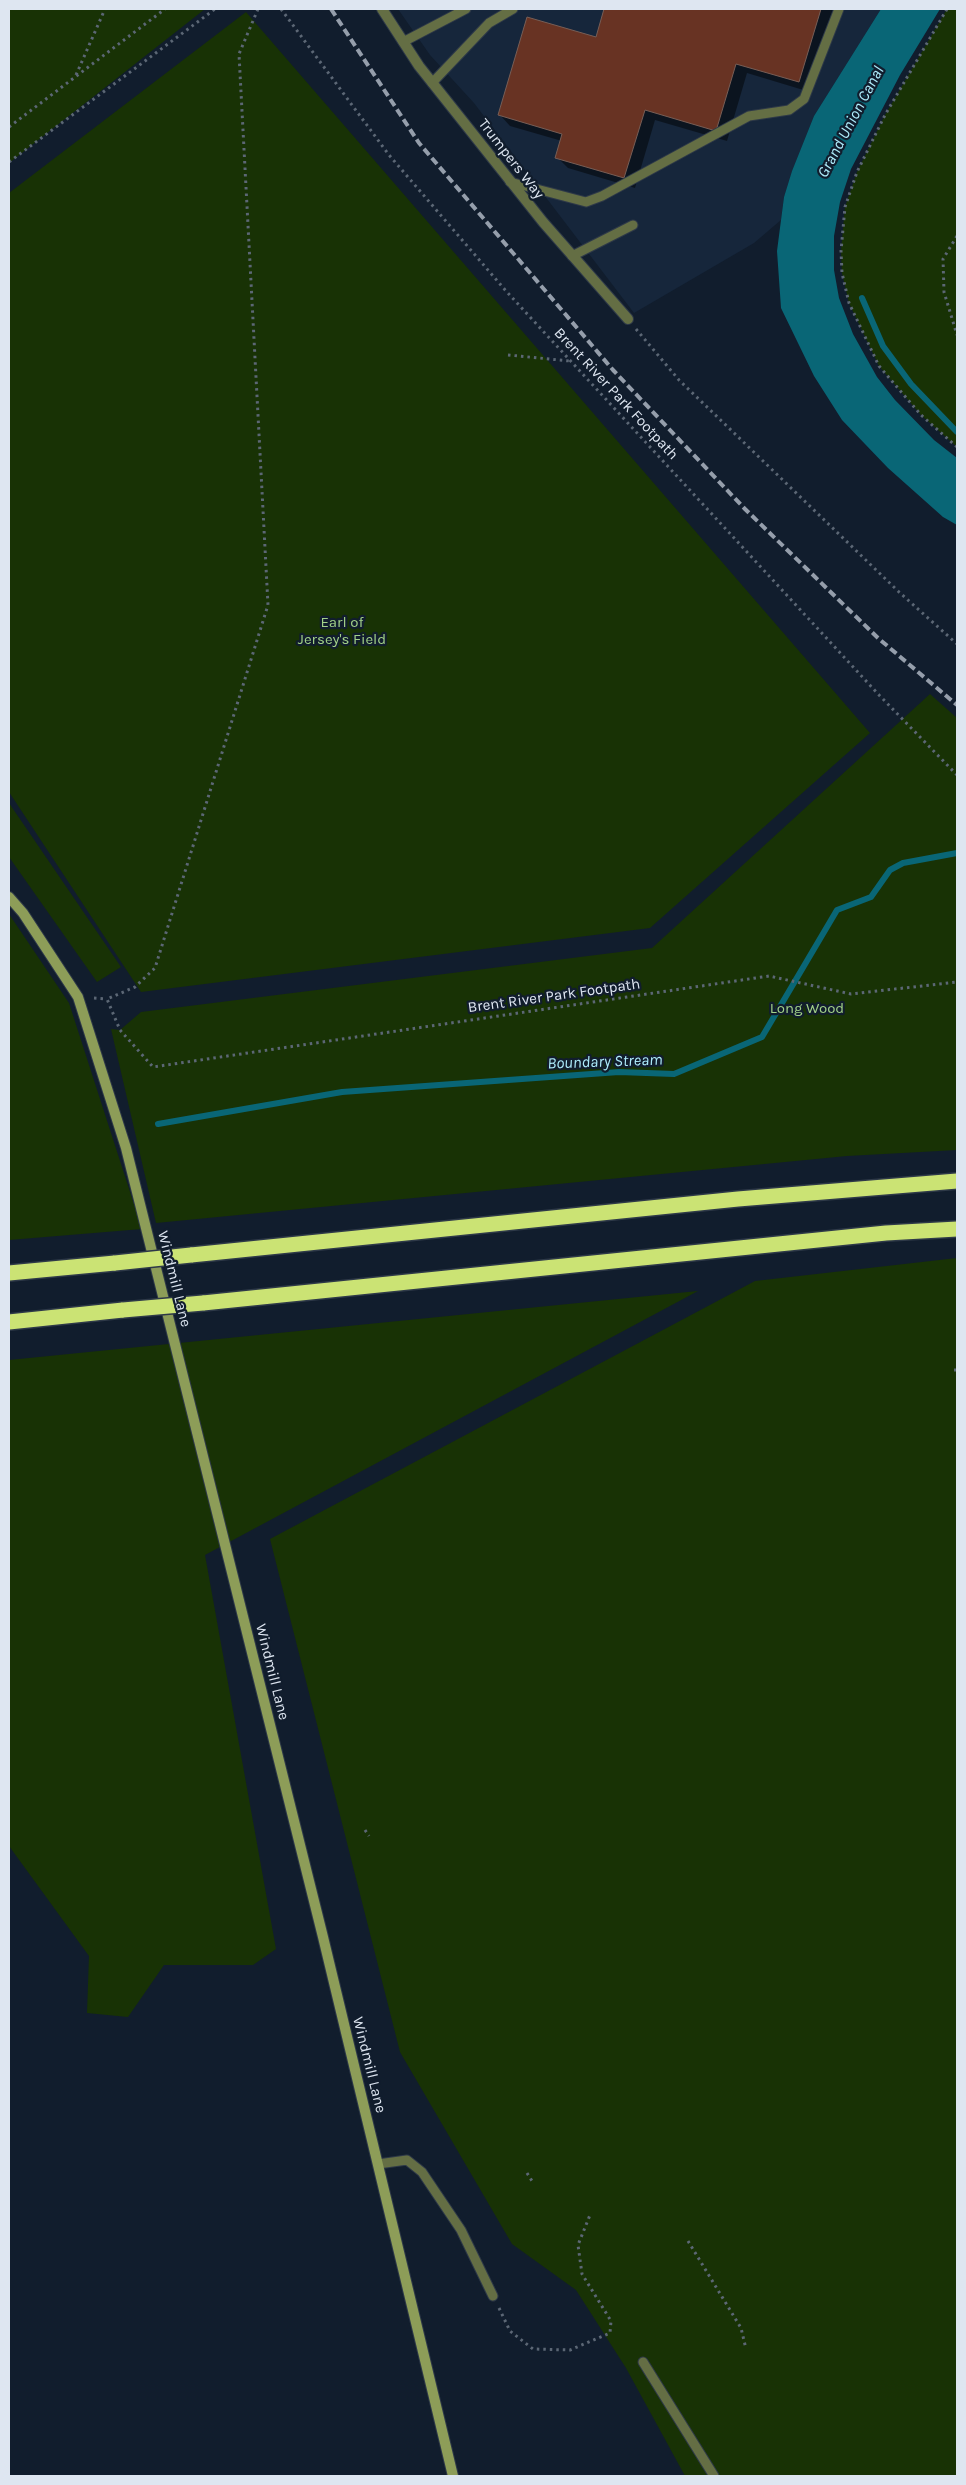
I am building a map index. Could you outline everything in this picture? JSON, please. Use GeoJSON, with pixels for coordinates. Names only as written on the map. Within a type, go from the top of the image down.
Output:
{"type":"FeatureCollection","features":[{"type":"Feature","properties":{"kind":"highway"},"geometry":{"type":"LineString","coordinates":[[9,1274],[738,1199],[957,1181]]}},
{"type":"Feature","properties":{"kind":"highway"},"geometry":{"type":"LineString","coordinates":[[9,1322],[886,1233],[957,1230]]}},
{"type":"Feature","properties":{"kind":"main road","name":"Windmill Lane"},"geometry":{"type":"LineString","coordinates":[[9,897],[23,913],[78,997],[126,1148],[378,2164],[453,2476]]}},
{"type":"Feature","properties":{"kind":"street","name":"Trumpers Way"},"geometry":{"type":"LineString","coordinates":[[382,9],[432,82],[510,182],[628,319]]}},
{"type":"Feature","properties":{"kind":"lane"},"geometry":{"type":"LineString","coordinates":[[403,42],[466,9]]}},
{"type":"Feature","properties":{"kind":"lane"},"geometry":{"type":"LineString","coordinates":[[432,82],[489,23],[513,9]]}},
{"type":"Feature","properties":{"kind":"lane"},"geometry":{"type":"LineString","coordinates":[[510,182],[586,202],[602,196],[749,116],[789,110],[804,99],[839,9]]}},
{"type":"Feature","properties":{"kind":"lane"},"geometry":{"type":"LineString","coordinates":[[572,256],[633,225]]}},
{"type":"Feature","properties":{"kind":"lane"},"geometry":{"type":"LineString","coordinates":[[378,2164],[407,2160],[422,2172],[461,2230],[493,2296]]}},
{"type":"Feature","properties":{"kind":"lane"},"geometry":{"type":"LineString","coordinates":[[643,2362],[714,2476]]}},
{"type":"Feature","properties":{"kind":"path"},"geometry":{"type":"LineString","coordinates":[[76,76],[105,9]]}},
{"type":"Feature","properties":{"kind":"path"},"geometry":{"type":"LineString","coordinates":[[9,127],[165,9]]}},
{"type":"Feature","properties":{"kind":"path"},"geometry":{"type":"LineString","coordinates":[[9,162],[215,9]]}},
{"type":"Feature","properties":{"kind":"path","name":"Brent River Park Footpath"},"geometry":{"type":"LineString","coordinates":[[258,9],[239,54],[268,605],[155,968],[134,988],[107,999],[120,1030],[153,1067],[769,976],[851,994],[957,982]]}},
{"type":"Feature","properties":{"kind":"path","name":"Brent River Park Footpath"},"geometry":{"type":"LineString","coordinates":[[281,9],[389,155],[506,291],[879,694],[957,775]]}},
{"type":"Feature","properties":{"kind":"path"},"geometry":{"type":"LineString","coordinates":[[947,9],[885,115],[857,172],[845,208],[841,250],[842,273],[848,303],[879,366],[921,415],[957,447]]}},
{"type":"Feature","properties":{"kind":"path"},"geometry":{"type":"LineString","coordinates":[[957,236],[943,259],[944,292],[957,335]]}},
{"type":"Feature","properties":{"kind":"path"},"geometry":{"type":"LineString","coordinates":[[628,319],[679,380],[899,592],[957,644]]}},
{"type":"Feature","properties":{"kind":"path"},"geometry":{"type":"LineString","coordinates":[[508,356],[570,361]]}},
{"type":"Feature","properties":{"kind":"path"},"geometry":{"type":"LineString","coordinates":[[366,1830],[370,1836]]}},
{"type":"Feature","properties":{"kind":"path"},"geometry":{"type":"LineString","coordinates":[[527,2173],[532,2181]]}},
{"type":"Feature","properties":{"kind":"path"},"geometry":{"type":"LineString","coordinates":[[493,2296],[510,2331],[533,2349],[570,2350],[610,2333],[611,2321],[582,2274],[578,2245],[590,2215]]}},
{"type":"Feature","properties":{"kind":"path"},"geometry":{"type":"LineString","coordinates":[[688,2241],[741,2328],[746,2349]]}},
{"type":"Feature","properties":{"kind":"shaded area"},"geometry":{"type":"Polygon","coordinates":[[[398,9],[881,9],[814,116],[792,171],[784,197],[781,220],[754,243],[634,313],[474,103],[430,55],[398,9]]]}},
{"type":"Feature","properties":{"kind":"green space"},"geometry":{"type":"Polygon","coordinates":[[[9,9],[205,9],[9,163],[9,9]]]}},
{"type":"Feature","properties":{"kind":"green space"},"geometry":{"type":"Polygon","coordinates":[[[947,9],[957,9],[957,447],[921,415],[879,366],[849,303],[842,273],[841,251],[845,207],[857,172],[885,115],[947,9]]]}},
{"type":"Feature","properties":{"kind":"green space","name":"Earl of Jersey's Field"},"geometry":{"type":"Polygon","coordinates":[[[246,12],[870,733],[650,928],[141,992],[9,792],[9,193],[246,12]]]}},
{"type":"Feature","properties":{"kind":"green space","name":"Long Wood"},"geometry":{"type":"Polygon","coordinates":[[[930,694],[957,718],[957,1150],[847,1156],[156,1223],[111,1029],[120,1030],[141,1012],[652,948],[930,694]]]}},
{"type":"Feature","properties":{"kind":"green space"},"geometry":{"type":"Polygon","coordinates":[[[9,803],[121,967],[97,982],[9,857],[9,803]]]}},
{"type":"Feature","properties":{"kind":"green space"},"geometry":{"type":"Polygon","coordinates":[[[9,914],[69,1003],[142,1229],[9,1240],[9,914]]]}},
{"type":"Feature","properties":{"kind":"green space"},"geometry":{"type":"Polygon","coordinates":[[[957,1258],[957,2476],[685,2476],[626,2368],[576,2290],[512,2244],[400,2052],[270,1539],[755,1281],[957,1258]]]}},
{"type":"Feature","properties":{"kind":"green space"},"geometry":{"type":"Polygon","coordinates":[[[698,1291],[205,1555],[276,1949],[253,1965],[164,1965],[128,2017],[87,2013],[89,1956],[9,1846],[9,1360],[698,1291]]]}},
{"type":"Feature","properties":{"kind":"water","name":"Grand Union Canal"},"geometry":{"type":"Polygon","coordinates":[[[881,9],[940,9],[900,75],[851,169],[840,202],[834,236],[834,270],[839,298],[853,334],[877,377],[895,400],[934,440],[957,458],[957,525],[943,517],[888,468],[842,420],[814,376],[781,308],[777,251],[784,197],[792,171],[814,116],[881,9]]]}},
{"type":"Feature","properties":{"kind":"building"},"geometry":{"type":"Polygon","coordinates":[[[604,9],[821,9],[799,82],[736,64],[716,131],[645,110],[624,178],[555,158],[562,134],[498,115],[527,17],[596,37],[604,9]]]}},
{"type":"Feature","properties":{"kind":"waterway"},"geometry":{"type":"LineString","coordinates":[[862,298],[883,346],[911,384],[957,432]]}},
{"type":"Feature","properties":{"kind":"waterway","name":"Boundary Stream"},"geometry":{"type":"LineString","coordinates":[[158,1124],[342,1092],[619,1072],[674,1074],[762,1037],[837,910],[871,897],[890,870],[903,863],[957,853]]}},
{"type":"Feature","properties":{"kind":"railway"},"geometry":{"type":"LineString","coordinates":[[331,9],[419,143],[613,370],[745,509],[878,638],[957,705]]}}]}
